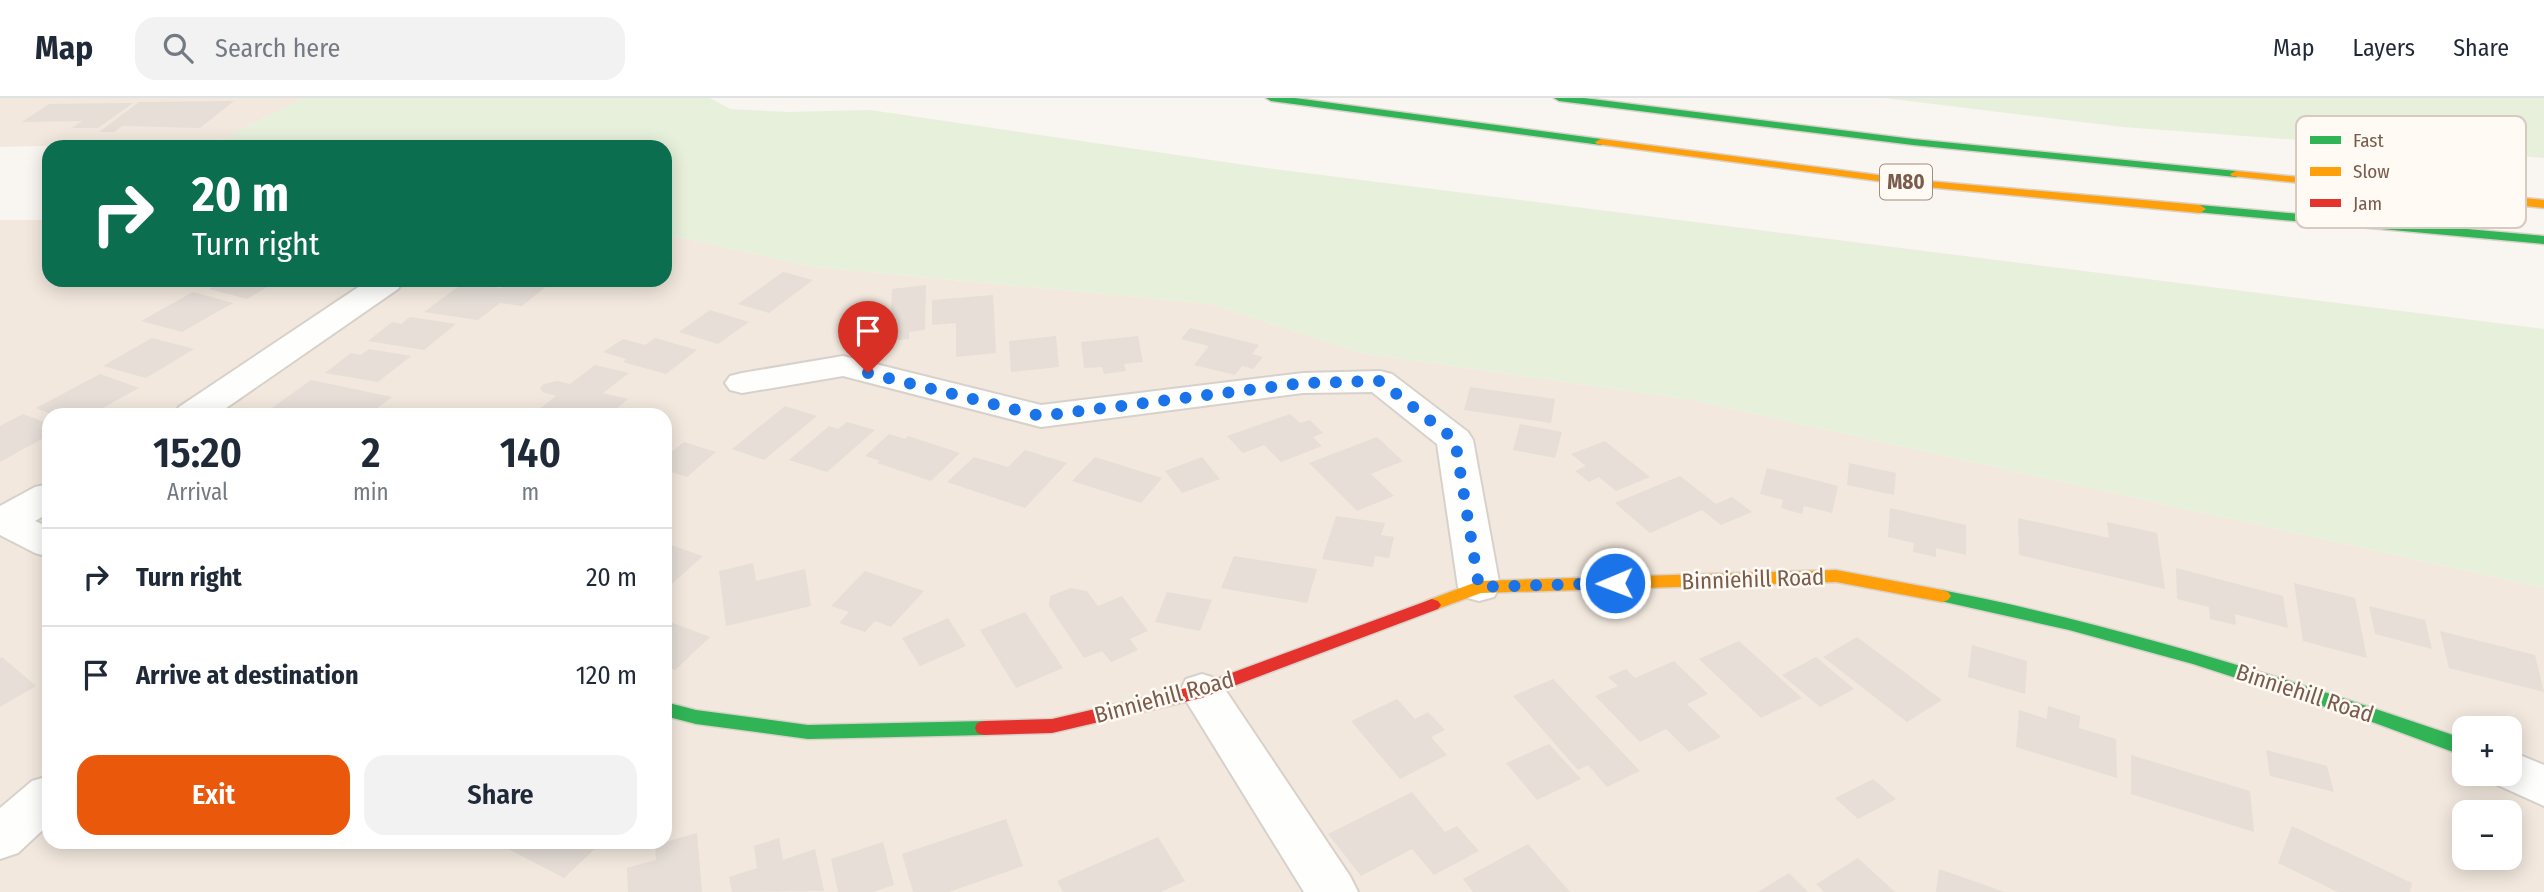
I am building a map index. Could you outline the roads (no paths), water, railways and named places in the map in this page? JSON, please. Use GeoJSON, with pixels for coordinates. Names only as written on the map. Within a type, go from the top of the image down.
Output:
{"type":"FeatureCollection","features":[{"type":"Feature","properties":{"kind":"main road","name":"M80"},"geometry":{"type":"LineString","coordinates":[[1271,98],[1916,183],[2296,217]]}},
{"type":"Feature","properties":{"kind":"main road","name":"M80"},"geometry":{"type":"LineString","coordinates":[[1559,98],[1913,142],[2296,180]]}},
{"type":"Feature","properties":{"kind":"main road","name":"M80"},"geometry":{"type":"LineString","coordinates":[[2526,202],[2544,204]]}},
{"type":"Feature","properties":{"kind":"main road","name":"M80"},"geometry":{"type":"LineString","coordinates":[[2412,228],[2544,240]]}},
{"type":"Feature","properties":{"kind":"main road","name":"Binniehill Road"},"geometry":{"type":"LineString","coordinates":[[672,711],[696,717],[808,732],[1052,726],[1202,691],[1479,587],[1836,576],[2015,609],[2271,679],[2452,743]]}},
{"type":"Feature","properties":{"kind":"street"},"geometry":{"type":"LineString","coordinates":[[201,408],[380,287]]}},
{"type":"Feature","properties":{"kind":"street"},"geometry":{"type":"LineString","coordinates":[[742,383],[843,366],[1041,416],[1303,383],[1380,381],[1455,440],[1479,587]]}},
{"type":"Feature","properties":{"kind":"street"},"geometry":{"type":"LineString","coordinates":[[2,520],[42,500]]}},
{"type":"Feature","properties":{"kind":"street"},"geometry":{"type":"LineString","coordinates":[[2,520],[42,540]]}},
{"type":"Feature","properties":{"kind":"street"},"geometry":{"type":"LineString","coordinates":[[1202,691],[1332,892]]}},
{"type":"Feature","properties":{"kind":"street"},"geometry":{"type":"LineString","coordinates":[[2522,776],[2544,787]]}},
{"type":"Feature","properties":{"kind":"street"},"geometry":{"type":"LineString","coordinates":[[0,838],[42,801]]}}]}
